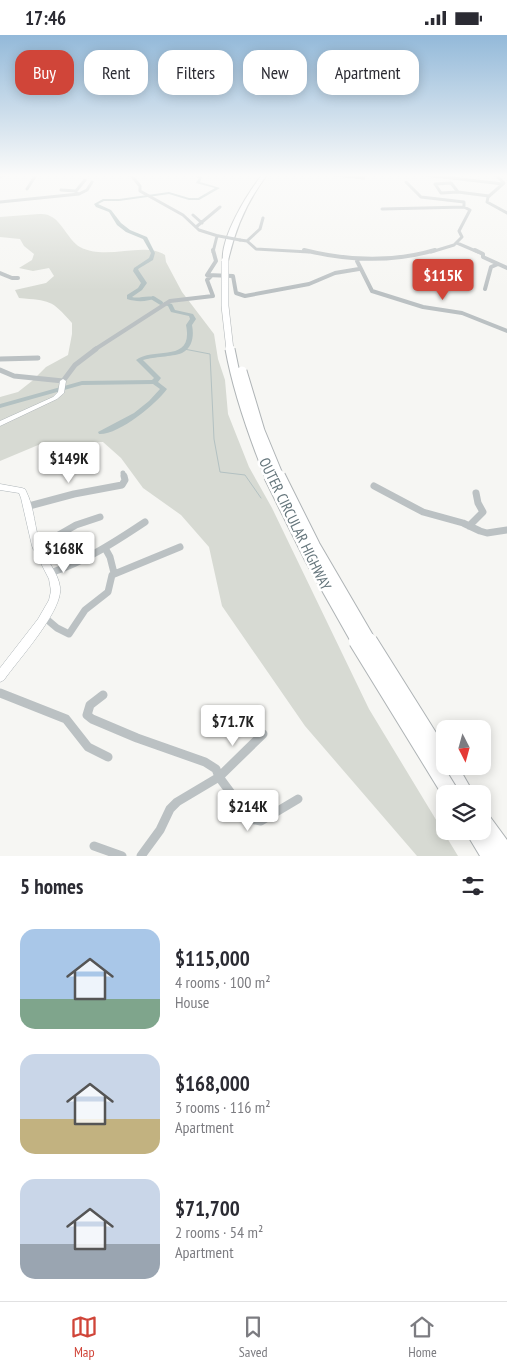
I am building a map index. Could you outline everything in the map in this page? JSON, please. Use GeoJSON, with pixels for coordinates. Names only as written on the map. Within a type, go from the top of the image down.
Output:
{"type":"FeatureCollection","features":[{"type":"Feature","properties":{"kind":"highway","name":"OUTER CIRCULAR HIGHWAY"},"geometry":{"type":"LineString","coordinates":[[243,213],[227,261],[224,301],[226,334],[244,408],[269,476],[301,542],[372,669],[444,785]]}},
{"type":"Feature","properties":{"kind":"highway","name":"OUTER CIRCULAR HIGHWAY"},"geometry":{"type":"LineString","coordinates":[[227,261],[231,323],[252,407],[266,445],[309,540],[436,748]]}},
{"type":"Feature","properties":{"kind":"highway"},"geometry":{"type":"LineString","coordinates":[[491,833],[507,855]]}},
{"type":"Feature","properties":{"kind":"highway"},"geometry":{"type":"LineString","coordinates":[[480,840],[491,856]]}},
{"type":"Feature","properties":{"kind":"street"},"geometry":{"type":"LineString","coordinates":[[180,213],[207,234],[247,241],[256,249],[302,250],[337,258],[358,259],[413,257],[435,249],[450,247],[462,237],[459,231],[468,213]]}},
{"type":"Feature","properties":{"kind":"street"},"geometry":{"type":"LineString","coordinates":[[196,227],[213,213]]}},
{"type":"Feature","properties":{"kind":"street"},"geometry":{"type":"LineString","coordinates":[[193,215],[202,223]]}},
{"type":"Feature","properties":{"kind":"street"},"geometry":{"type":"LineString","coordinates":[[247,241],[259,233],[264,223],[263,218]]}},
{"type":"Feature","properties":{"kind":"street"},"geometry":{"type":"LineString","coordinates":[[218,236],[213,252],[216,261],[207,275],[233,276],[236,293],[245,295],[308,284],[335,273],[359,269]]}},
{"type":"Feature","properties":{"kind":"street"},"geometry":{"type":"LineString","coordinates":[[457,243],[483,253],[484,257],[507,268]]}},
{"type":"Feature","properties":{"kind":"street"},"geometry":{"type":"LineString","coordinates":[[358,259],[356,261],[359,269],[372,291],[424,307],[462,313],[507,331]]}},
{"type":"Feature","properties":{"kind":"street"},"geometry":{"type":"LineString","coordinates":[[484,289],[491,267],[498,264]]}},
{"type":"Feature","properties":{"kind":"street"},"geometry":{"type":"LineString","coordinates":[[0,273],[12,278],[18,277]]}},
{"type":"Feature","properties":{"kind":"street"},"geometry":{"type":"LineString","coordinates":[[0,424],[62,393],[64,382],[71,369],[105,341],[170,301],[213,296],[207,279],[211,276]]}},
{"type":"Feature","properties":{"kind":"street"},"geometry":{"type":"LineString","coordinates":[[0,359],[38,358]]}},
{"type":"Feature","properties":{"kind":"street"},"geometry":{"type":"LineString","coordinates":[[0,370],[14,376],[64,382]]}},
{"type":"Feature","properties":{"kind":"street"},"geometry":{"type":"LineString","coordinates":[[29,506],[74,494],[122,485],[125,480],[123,473]]}},
{"type":"Feature","properties":{"kind":"street"},"geometry":{"type":"LineString","coordinates":[[374,486],[422,512],[487,533],[507,530]]}},
{"type":"Feature","properties":{"kind":"street"},"geometry":{"type":"LineString","coordinates":[[0,487],[22,491],[29,506],[36,548],[50,573],[56,592],[49,610],[0,677]]}},
{"type":"Feature","properties":{"kind":"street"},"geometry":{"type":"LineString","coordinates":[[469,526],[483,512],[478,503],[476,493]]}},
{"type":"Feature","properties":{"kind":"street"},"geometry":{"type":"LineString","coordinates":[[36,548],[94,517],[100,517]]}},
{"type":"Feature","properties":{"kind":"street"},"geometry":{"type":"LineString","coordinates":[[50,573],[69,567],[79,560],[105,548],[145,522]]}},
{"type":"Feature","properties":{"kind":"street"},"geometry":{"type":"LineString","coordinates":[[44,617],[57,628],[69,634],[85,610],[108,592],[110,578],[114,573],[180,547]]}},
{"type":"Feature","properties":{"kind":"street"},"geometry":{"type":"LineString","coordinates":[[105,548],[110,557],[114,573]]}},
{"type":"Feature","properties":{"kind":"street"},"geometry":{"type":"LineString","coordinates":[[0,693],[66,719],[88,747],[108,757]]}},
{"type":"Feature","properties":{"kind":"street"},"geometry":{"type":"LineString","coordinates":[[103,695],[93,701],[87,709],[86,715],[137,738],[205,762],[216,769],[219,777],[250,819],[255,822],[261,821],[298,799]]}},
{"type":"Feature","properties":{"kind":"street"},"geometry":{"type":"LineString","coordinates":[[141,856],[160,830],[170,809],[176,802],[219,777],[263,734]]}},
{"type":"Feature","properties":{"kind":"street"},"geometry":{"type":"LineString","coordinates":[[94,846],[122,856]]}},
{"type":"Feature","properties":{"kind":"shaded area"},"geometry":{"type":"Polygon","coordinates":[[[47,215],[58,222],[76,244],[91,251],[146,250],[156,251],[165,255],[166,262],[182,292],[214,334],[218,359],[225,380],[228,414],[249,467],[272,508],[369,709],[436,820],[436,840],[448,840],[458,856],[417,856],[305,726],[222,606],[209,547],[181,515],[143,488],[121,458],[103,442],[43,443],[0,461],[0,397],[18,392],[46,367],[68,355],[72,323],[54,305],[44,301],[19,298],[15,290],[46,283],[54,276],[49,268],[33,271],[19,268],[32,260],[34,254],[24,246],[20,239],[0,237],[0,217],[47,215]]]}},
{"type":"Feature","properties":{"kind":"waterway"},"geometry":{"type":"LineString","coordinates":[[112,213],[119,224],[128,231],[145,238],[153,253],[151,259],[136,268],[144,283],[129,298],[136,300],[153,298]]}},
{"type":"Feature","properties":{"kind":"waterway"},"geometry":{"type":"LineString","coordinates":[[153,298],[161,303]]}},
{"type":"Feature","properties":{"kind":"waterway"},"geometry":{"type":"LineString","coordinates":[[154,382],[158,378],[139,360],[145,357],[180,352],[189,340],[189,325],[193,319],[191,315],[173,311],[170,305],[165,304]]}},
{"type":"Feature","properties":{"kind":"waterway"},"geometry":{"type":"LineString","coordinates":[[184,349],[210,354],[214,439],[220,472],[245,475],[261,498]]}},
{"type":"Feature","properties":{"kind":"waterway"},"geometry":{"type":"LineString","coordinates":[[0,406],[82,383],[154,382]]}},
{"type":"Feature","properties":{"kind":"waterway"},"geometry":{"type":"LineString","coordinates":[[102,432],[128,420],[151,403],[164,389],[154,382]]}}]}
